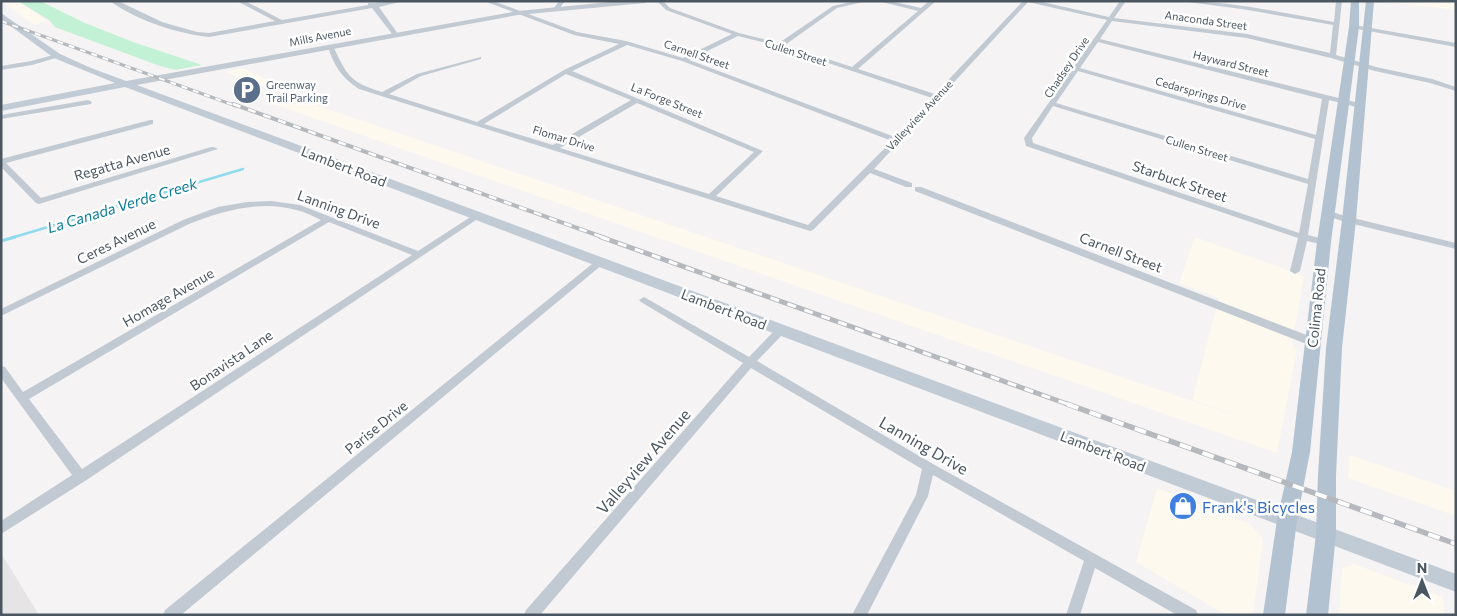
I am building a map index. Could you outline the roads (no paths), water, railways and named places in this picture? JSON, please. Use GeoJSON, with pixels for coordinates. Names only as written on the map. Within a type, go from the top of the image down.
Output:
{"type":"FeatureCollection","features":[{"type":"Feature","properties":{"kind":"main road","name":"Colima Road"},"geometry":{"type":"LineString","coordinates":[[1274,615],[1287,520],[1301,452],[1324,242],[1342,102],[1354,27],[1355,1]]}},
{"type":"Feature","properties":{"kind":"main road","name":"Colima Road"},"geometry":{"type":"LineString","coordinates":[[1317,615],[1326,534],[1327,475],[1334,348],[1349,220],[1370,1]]}},
{"type":"Feature","properties":{"kind":"main road","name":"Lambert Road"},"geometry":{"type":"LineString","coordinates":[[1,15],[57,56],[126,84],[1456,583]]}},
{"type":"Feature","properties":{"kind":"main road","name":"Mills Avenue"},"geometry":{"type":"LineString","coordinates":[[1,108],[126,84]]}},
{"type":"Feature","properties":{"kind":"main road"},"geometry":{"type":"LineString","coordinates":[[1324,242],[1345,248]]}},
{"type":"Feature","properties":{"kind":"main road"},"geometry":{"type":"LineString","coordinates":[[1313,342],[1334,348]]}},
{"type":"Feature","properties":{"kind":"street"},"geometry":{"type":"LineString","coordinates":[[113,1],[135,13],[191,34],[209,35],[401,1]]}},
{"type":"Feature","properties":{"kind":"street"},"geometry":{"type":"LineString","coordinates":[[240,1],[281,22]]}},
{"type":"Feature","properties":{"kind":"street"},"geometry":{"type":"LineString","coordinates":[[365,1],[384,17],[395,34]]}},
{"type":"Feature","properties":{"kind":"street","name":"Carnell Street"},"geometry":{"type":"LineString","coordinates":[[487,1],[576,34],[626,43],[684,60],[896,140]]}},
{"type":"Feature","properties":{"kind":"street","name":"Mills Avenue"},"geometry":{"type":"LineString","coordinates":[[126,84],[559,5],[645,1]]}},
{"type":"Feature","properties":{"kind":"street","name":"Cullen Street"},"geometry":{"type":"LineString","coordinates":[[660,1],[668,8],[738,34],[780,45],[936,97]]}},
{"type":"Feature","properties":{"kind":"street"},"geometry":{"type":"LineString","coordinates":[[780,45],[835,7],[864,1]]}},
{"type":"Feature","properties":{"kind":"street"},"geometry":{"type":"LineString","coordinates":[[882,1],[922,10]]}},
{"type":"Feature","properties":{"kind":"street"},"geometry":{"type":"LineString","coordinates":[[852,70],[933,1]]}},
{"type":"Feature","properties":{"kind":"street","name":"Anaconda Street"},"geometry":{"type":"LineString","coordinates":[[1028,1],[1112,19],[1247,36],[1432,81],[1456,90]]}},
{"type":"Feature","properties":{"kind":"street","name":"Valleyview Avenue"},"geometry":{"type":"LineString","coordinates":[[810,228],[869,170],[1028,1]]}},
{"type":"Feature","properties":{"kind":"street","name":"Chadsey Drive"},"geometry":{"type":"LineString","coordinates":[[1029,144],[1028,138],[1123,1]]}},
{"type":"Feature","properties":{"kind":"street"},"geometry":{"type":"LineString","coordinates":[[1183,1],[1242,7],[1336,24]]}},
{"type":"Feature","properties":{"kind":"street"},"geometry":{"type":"LineString","coordinates":[[1332,56],[1339,1]]}},
{"type":"Feature","properties":{"kind":"street"},"geometry":{"type":"LineString","coordinates":[[1354,27],[1456,45]]}},
{"type":"Feature","properties":{"kind":"street"},"geometry":{"type":"LineString","coordinates":[[684,60],[738,34]]}},
{"type":"Feature","properties":{"kind":"street","name":"Hayward Street"},"geometry":{"type":"LineString","coordinates":[[1096,40],[1360,106]]}},
{"type":"Feature","properties":{"kind":"street"},"geometry":{"type":"LineString","coordinates":[[478,124],[566,71],[626,43]]}},
{"type":"Feature","properties":{"kind":"street","name":"Flomar Drive"},"geometry":{"type":"LineString","coordinates":[[331,47],[337,66],[348,80],[361,88],[810,228]]}},
{"type":"Feature","properties":{"kind":"street"},"geometry":{"type":"LineString","coordinates":[[1,68],[32,63],[57,56]]}},
{"type":"Feature","properties":{"kind":"street"},"geometry":{"type":"LineString","coordinates":[[384,94],[419,75],[479,58]]}},
{"type":"Feature","properties":{"kind":"street","name":"Cedarsprings Drive"},"geometry":{"type":"LineString","coordinates":[[1077,69],[1319,138]]}},
{"type":"Feature","properties":{"kind":"street","name":"La Forge Street"},"geometry":{"type":"LineString","coordinates":[[566,71],[759,150],[710,197]]}},
{"type":"Feature","properties":{"kind":"street"},"geometry":{"type":"LineString","coordinates":[[1295,271],[1303,237],[1326,98]]}},
{"type":"Feature","properties":{"kind":"street"},"geometry":{"type":"LineString","coordinates":[[556,148],[637,100]]}},
{"type":"Feature","properties":{"kind":"street"},"geometry":{"type":"LineString","coordinates":[[1,117],[88,102]]}},
{"type":"Feature","properties":{"kind":"street","name":"Cullen Street"},"geometry":{"type":"LineString","coordinates":[[1053,104],[1312,183]]}},
{"type":"Feature","properties":{"kind":"street"},"geometry":{"type":"LineString","coordinates":[[1,162],[150,122]]}},
{"type":"Feature","properties":{"kind":"street","name":"Starbuck Street"},"geometry":{"type":"LineString","coordinates":[[1029,144],[1303,237],[1324,242]]}},
{"type":"Feature","properties":{"kind":"street","name":"Regatta Avenue"},"geometry":{"type":"LineString","coordinates":[[1,162],[39,201],[214,149]]}},
{"type":"Feature","properties":{"kind":"street"},"geometry":{"type":"LineString","coordinates":[[869,170],[909,184]]}},
{"type":"Feature","properties":{"kind":"street","name":"Carnell Street"},"geometry":{"type":"LineString","coordinates":[[918,189],[1313,342]]}},
{"type":"Feature","properties":{"kind":"street","name":"Lanning Drive"},"geometry":{"type":"LineString","coordinates":[[247,205],[271,204],[297,207],[418,254]]}},
{"type":"Feature","properties":{"kind":"street","name":"Ceres Avenue"},"geometry":{"type":"LineString","coordinates":[[1,313],[186,222],[218,210],[247,205]]}},
{"type":"Feature","properties":{"kind":"street"},"geometry":{"type":"LineString","coordinates":[[1329,214],[1456,246]]}},
{"type":"Feature","properties":{"kind":"street","name":"Bonavista Lane"},"geometry":{"type":"LineString","coordinates":[[1,528],[81,478],[478,216]]}},
{"type":"Feature","properties":{"kind":"street","name":"Homage Avenue"},"geometry":{"type":"LineString","coordinates":[[23,397],[327,220]]}},
{"type":"Feature","properties":{"kind":"street","name":"Parise Drive"},"geometry":{"type":"LineString","coordinates":[[170,615],[600,262]]}},
{"type":"Feature","properties":{"kind":"street","name":"Lanning Drive"},"geometry":{"type":"LineString","coordinates":[[644,300],[929,468],[1191,615]]}},
{"type":"Feature","properties":{"kind":"street","name":"Valleyview Avenue"},"geometry":{"type":"LineString","coordinates":[[531,615],[750,362],[781,330]]}},
{"type":"Feature","properties":{"kind":"street"},"geometry":{"type":"LineString","coordinates":[[1,370],[23,397],[81,478]]}},
{"type":"Feature","properties":{"kind":"street"},"geometry":{"type":"LineString","coordinates":[[859,615],[922,496],[929,468]]}},
{"type":"Feature","properties":{"kind":"street"},"geometry":{"type":"LineString","coordinates":[[1073,615],[1091,560]]}},
{"type":"Feature","properties":{"kind":"waterway","name":"La Canada Verde Creek"},"geometry":{"type":"LineString","coordinates":[[11,238],[243,169]]}},
{"type":"Feature","properties":{"kind":"waterway","name":"La Canada Verde Creek"},"geometry":{"type":"LineString","coordinates":[[1,241],[15,237]]}},
{"type":"Feature","properties":{"kind":"railway"},"geometry":{"type":"LineString","coordinates":[[1,21],[236,106]]}},
{"type":"Feature","properties":{"kind":"railway"},"geometry":{"type":"LineString","coordinates":[[233,104],[605,238]]}},
{"type":"Feature","properties":{"kind":"railway"},"geometry":{"type":"LineString","coordinates":[[601,237],[1070,405]]}},
{"type":"Feature","properties":{"kind":"railway"},"geometry":{"type":"LineString","coordinates":[[1067,404],[1456,544]]}},
{"type":"Feature","properties":{"kind":"place","name":"Greenway Trail Parking"},"geometry":{"type":"Point","coordinates":[247,90]}},
{"type":"Feature","properties":{"kind":"place","name":"Frank's Bicycles"},"geometry":{"type":"Point","coordinates":[1183,506]}}]}
